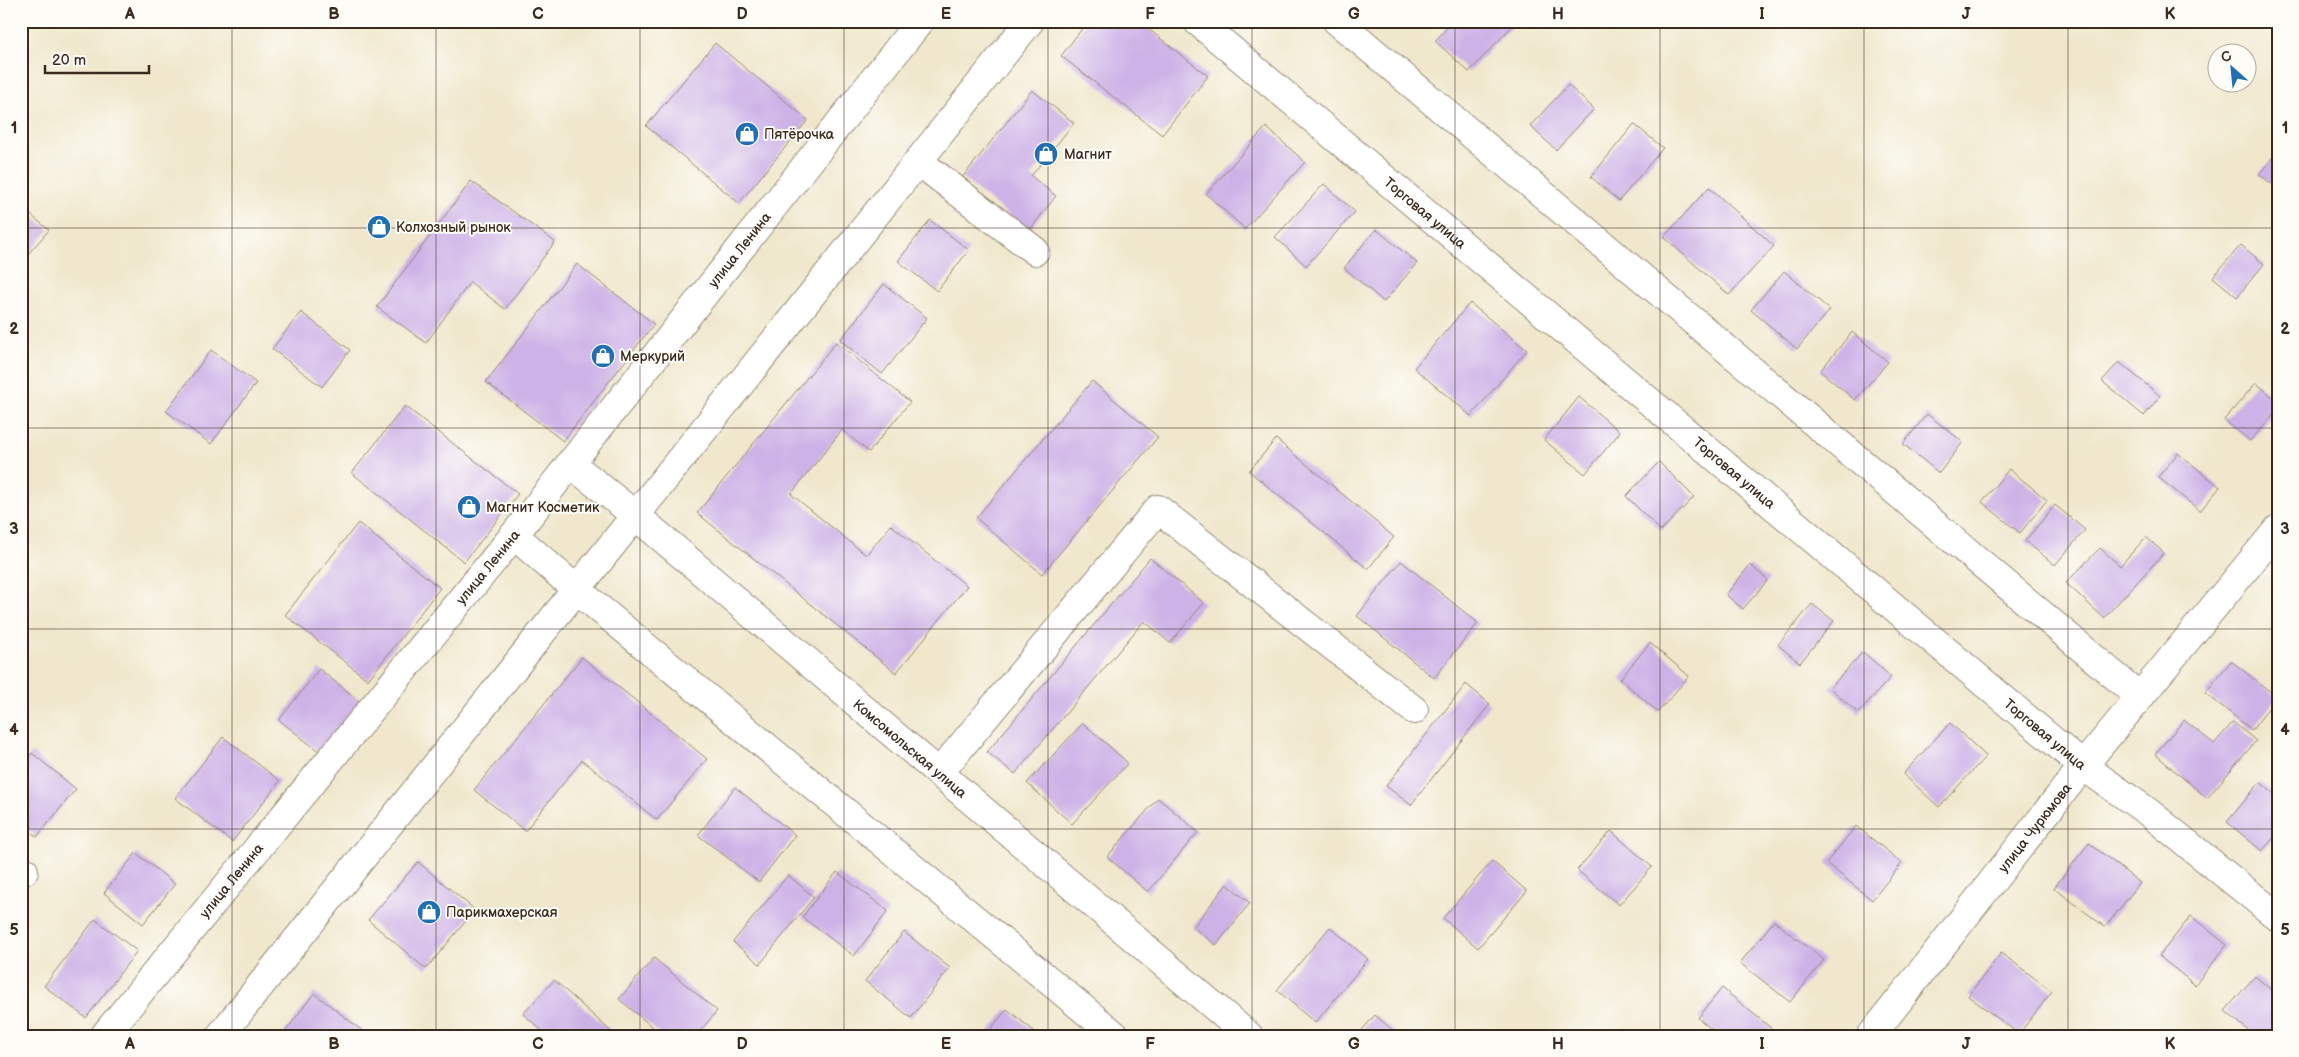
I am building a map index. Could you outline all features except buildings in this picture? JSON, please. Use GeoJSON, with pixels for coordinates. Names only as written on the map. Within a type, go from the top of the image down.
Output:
{"type":"FeatureCollection","features":[{"type":"Feature","properties":{"kind":"street","name":"улица Ленина"},"geometry":{"type":"LineString","coordinates":[[104,1036],[514,535],[920,21]]}},
{"type":"Feature","properties":{"kind":"street"},"geometry":{"type":"LineString","coordinates":[[220,1036],[1030,21]]}},
{"type":"Feature","properties":{"kind":"street","name":"Торговая улица"},"geometry":{"type":"LineString","coordinates":[[1197,21],[2083,766],[2148,812],[2278,917]]}},
{"type":"Feature","properties":{"kind":"street"},"geometry":{"type":"LineString","coordinates":[[1337,21],[2140,697]]}},
{"type":"Feature","properties":{"kind":"street"},"geometry":{"type":"LineString","coordinates":[[918,161],[1035,251]]}},
{"type":"Feature","properties":{"kind":"street","name":"Комсомольская улица"},"geometry":{"type":"LineString","coordinates":[[570,463],[635,515],[1249,1036]]}},
{"type":"Feature","properties":{"kind":"street"},"geometry":{"type":"LineString","coordinates":[[939,773],[1158,509],[1414,710]]}},
{"type":"Feature","properties":{"kind":"street","name":"улица Чурюмова"},"geometry":{"type":"LineString","coordinates":[[1871,1036],[2083,766],[2278,529]]}},
{"type":"Feature","properties":{"kind":"street"},"geometry":{"type":"LineString","coordinates":[[514,535],[577,590],[1116,1036]]}},
{"type":"Feature","properties":{"kind":"place","name":"Пятёрочка"},"geometry":{"type":"Point","coordinates":[747,134]}},
{"type":"Feature","properties":{"kind":"place","name":"Магнит"},"geometry":{"type":"Point","coordinates":[1046,154]}},
{"type":"Feature","properties":{"kind":"place","name":"Колхозный рынок"},"geometry":{"type":"Point","coordinates":[379,227]}},
{"type":"Feature","properties":{"kind":"place","name":"Меркурий"},"geometry":{"type":"Point","coordinates":[603,356]}},
{"type":"Feature","properties":{"kind":"place","name":"Магнит Косметик"},"geometry":{"type":"Point","coordinates":[469,507]}},
{"type":"Feature","properties":{"kind":"place","name":"Парикмахерская"},"geometry":{"type":"Point","coordinates":[429,912]}}]}
